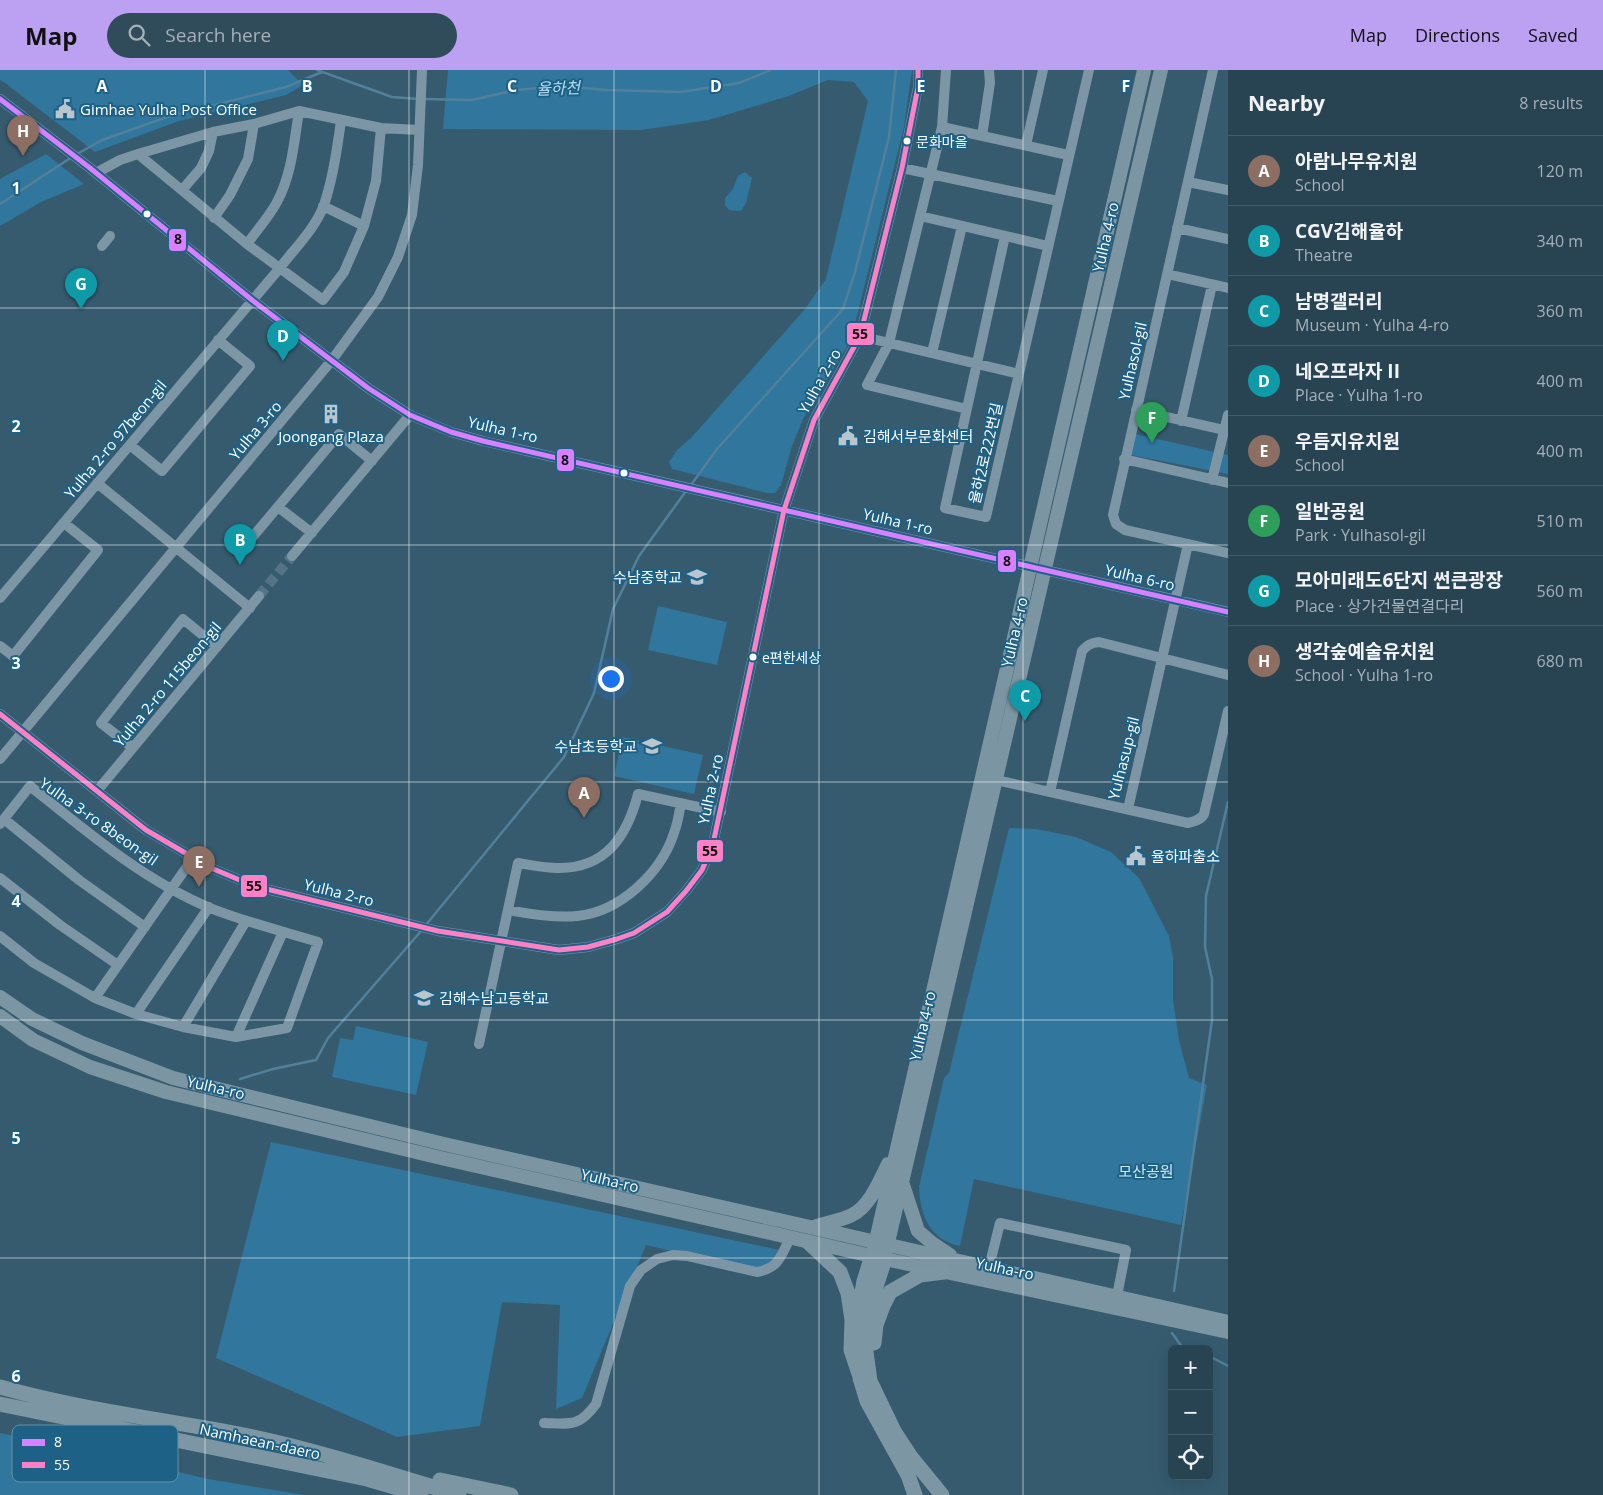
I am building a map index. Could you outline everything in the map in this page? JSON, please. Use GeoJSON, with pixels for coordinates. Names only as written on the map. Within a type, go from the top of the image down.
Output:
{"type":"FeatureCollection","features":[{"type":"Feature","properties":{"kind":"highway"},"geometry":{"type":"LineString","coordinates":[[808,1242],[840,1272],[848,1293],[852,1320],[851,1350],[864,1378],[894,1431],[911,1457],[942,1495]]}},
{"type":"Feature","properties":{"kind":"highway"},"geometry":{"type":"LineString","coordinates":[[878,1258],[864,1281],[857,1330],[867,1400],[908,1475],[915,1495]]}},
{"type":"Feature","properties":{"kind":"highway"},"geometry":{"type":"LineString","coordinates":[[864,1378],[876,1324],[890,1292],[920,1275],[944,1272]]}},
{"type":"Feature","properties":{"kind":"highway","name":"Namhaean-daero"},"geometry":{"type":"LineString","coordinates":[[0,1387],[34,1397],[240,1434],[328,1456],[459,1495]]}},
{"type":"Feature","properties":{"kind":"highway","name":"Namhaean-daero"},"geometry":{"type":"LineString","coordinates":[[0,1404],[103,1425]]}},
{"type":"Feature","properties":{"kind":"highway","name":"Namhaean-daero"},"geometry":{"type":"LineString","coordinates":[[178,1440],[367,1479],[421,1495]]}},
{"type":"Feature","properties":{"kind":"highway"},"geometry":{"type":"LineString","coordinates":[[892,1447],[932,1495]]}},
{"type":"Feature","properties":{"kind":"highway"},"geometry":{"type":"LineString","coordinates":[[328,1456],[511,1495]]}},
{"type":"Feature","properties":{"kind":"main road","name":"Yulha 4-ro"},"geometry":{"type":"LineString","coordinates":[[882,1243],[898,1143],[1144,70]]}},
{"type":"Feature","properties":{"kind":"main road","name":"Yulha 4-ro"},"geometry":{"type":"LineString","coordinates":[[878,1258],[902,1184],[1161,70]]}},
{"type":"Feature","properties":{"kind":"main road","name":"Yulha-ro"},"geometry":{"type":"LineString","coordinates":[[0,997],[32,1019],[82,1043],[173,1078],[444,1144],[1228,1322]]}},
{"type":"Feature","properties":{"kind":"main road","name":"Yulha-ro"},"geometry":{"type":"LineString","coordinates":[[0,1016],[33,1040],[90,1067],[166,1092],[878,1258],[1228,1332]]}},
{"type":"Feature","properties":{"kind":"main road"},"geometry":{"type":"LineString","coordinates":[[813,1227],[854,1214],[866,1204],[898,1143]]}},
{"type":"Feature","properties":{"kind":"main road"},"geometry":{"type":"LineString","coordinates":[[902,1184],[918,1231],[957,1260]]}},
{"type":"Feature","properties":{"kind":"main road"},"geometry":{"type":"LineString","coordinates":[[1183,1311],[1200,1313],[1228,1311]]}},
{"type":"Feature","properties":{"kind":"main road"},"geometry":{"type":"LineString","coordinates":[[1150,1316],[1168,1324],[1204,1332],[1228,1342]]}},
{"type":"Feature","properties":{"kind":"street","name":"Yulha 3-ro"},"geometry":{"type":"LineString","coordinates":[[0,759],[332,360],[378,297],[398,257],[412,215],[418,166],[422,70]]}},
{"type":"Feature","properties":{"kind":"street","name":"Yulha 2-ro"},"geometry":{"type":"LineString","coordinates":[[0,714],[146,830],[193,858],[254,886],[403,924],[558,950],[595,945],[634,933],[667,912],[702,870],[713,844],[784,510],[814,420],[860,336],[902,168],[918,87],[918,70]]}},
{"type":"Feature","properties":{"kind":"street","name":"율하2로222번길"},"geometry":{"type":"LineString","coordinates":[[946,70],[942,126],[889,343],[867,385],[967,409]]}},
{"type":"Feature","properties":{"kind":"street"},"geometry":{"type":"LineString","coordinates":[[982,136],[990,83],[989,70]]}},
{"type":"Feature","properties":{"kind":"street"},"geometry":{"type":"LineString","coordinates":[[1026,145],[1043,70]]}},
{"type":"Feature","properties":{"kind":"street","name":"율하2로222번길"},"geometry":{"type":"LineString","coordinates":[[1005,236],[945,508],[986,517],[1089,70]]}},
{"type":"Feature","properties":{"kind":"street","name":"Yulhasol-gil"},"geometry":{"type":"LineString","coordinates":[[1213,70],[1136,410],[1226,431]]}},
{"type":"Feature","properties":{"kind":"street","name":"Yulha 1-ro"},"geometry":{"type":"LineString","coordinates":[[0,99],[93,171],[252,300],[368,388],[410,415],[451,432],[483,441],[1045,570]]}},
{"type":"Feature","properties":{"kind":"street"},"geometry":{"type":"LineString","coordinates":[[93,171],[138,154],[213,132],[254,124],[299,111],[381,128],[419,125]]}},
{"type":"Feature","properties":{"kind":"street"},"geometry":{"type":"LineString","coordinates":[[247,244],[276,204],[286,182],[299,111]]}},
{"type":"Feature","properties":{"kind":"street","name":"Yulha 2-ro 97beon-gil"},"geometry":{"type":"LineString","coordinates":[[0,598],[279,269],[308,232],[323,206],[334,164],[341,121]]}},
{"type":"Feature","properties":{"kind":"street"},"geometry":{"type":"LineString","coordinates":[[214,218],[230,195],[248,159],[254,124]]}},
{"type":"Feature","properties":{"kind":"street"},"geometry":{"type":"LineString","coordinates":[[942,126],[1068,155]]}},
{"type":"Feature","properties":{"kind":"street"},"geometry":{"type":"LineString","coordinates":[[138,154],[214,218],[279,269],[323,300],[344,272],[364,226],[376,181],[381,128]]}},
{"type":"Feature","properties":{"kind":"street"},"geometry":{"type":"LineString","coordinates":[[182,190],[201,168],[213,132]]}},
{"type":"Feature","properties":{"kind":"street"},"geometry":{"type":"LineString","coordinates":[[902,168],[1058,201]]}},
{"type":"Feature","properties":{"kind":"street"},"geometry":{"type":"LineString","coordinates":[[1188,182],[1228,190]]}},
{"type":"Feature","properties":{"kind":"street"},"geometry":{"type":"LineString","coordinates":[[323,206],[364,226]]}},
{"type":"Feature","properties":{"kind":"street"},"geometry":{"type":"LineString","coordinates":[[920,216],[1048,246]]}},
{"type":"Feature","properties":{"kind":"street"},"geometry":{"type":"LineString","coordinates":[[932,353],[962,226]]}},
{"type":"Feature","properties":{"kind":"street"},"geometry":{"type":"LineString","coordinates":[[1177,228],[1228,240]]}},
{"type":"Feature","properties":{"kind":"street"},"geometry":{"type":"LineString","coordinates":[[102,246],[110,236]]}},
{"type":"Feature","properties":{"kind":"street"},"geometry":{"type":"LineString","coordinates":[[1167,274],[1228,288]]}},
{"type":"Feature","properties":{"kind":"street"},"geometry":{"type":"LineString","coordinates":[[1181,421],[1212,285]]}},
{"type":"Feature","properties":{"kind":"street"},"geometry":{"type":"LineString","coordinates":[[860,336],[1019,374]]}},
{"type":"Feature","properties":{"kind":"street"},"geometry":{"type":"LineString","coordinates":[[130,445],[162,471],[250,366],[218,340]]}},
{"type":"Feature","properties":{"kind":"street"},"geometry":{"type":"LineString","coordinates":[[1136,410],[1113,510],[1116,524],[1125,530],[1228,553]]}},
{"type":"Feature","properties":{"kind":"street"},"geometry":{"type":"LineString","coordinates":[[292,556],[410,415]]}},
{"type":"Feature","properties":{"kind":"street"},"geometry":{"type":"LineString","coordinates":[[1212,480],[1226,431],[1228,415]]}},
{"type":"Feature","properties":{"kind":"street"},"geometry":{"type":"LineString","coordinates":[[245,546],[339,434],[372,461]]}},
{"type":"Feature","properties":{"kind":"street"},"geometry":{"type":"LineString","coordinates":[[1124,459],[1228,483]]}},
{"type":"Feature","properties":{"kind":"street"},"geometry":{"type":"LineString","coordinates":[[97,483],[250,608]]}},
{"type":"Feature","properties":{"kind":"street"},"geometry":{"type":"LineString","coordinates":[[278,506],[312,533]]}},
{"type":"Feature","properties":{"kind":"street"},"geometry":{"type":"LineString","coordinates":[[0,646],[13,656],[98,550],[64,523]]}},
{"type":"Feature","properties":{"kind":"street","name":"Yulhasup-gil"},"geometry":{"type":"LineString","coordinates":[[983,773],[996,780],[1128,809],[1188,544]]}},
{"type":"Feature","properties":{"kind":"street","name":"Yulha 6-ro"},"geometry":{"type":"LineString","coordinates":[[1045,570],[1228,612]]}},
{"type":"Feature","properties":{"kind":"street","name":"Yulha 2-ro 115beon-gil"},"geometry":{"type":"LineString","coordinates":[[98,791],[259,596]]}},
{"type":"Feature","properties":{"kind":"street"},"geometry":{"type":"LineString","coordinates":[[133,748],[100,723],[183,619],[217,646]]}},
{"type":"Feature","properties":{"kind":"street"},"geometry":{"type":"LineString","coordinates":[[1050,792],[1082,651],[1092,643],[1099,642],[1228,675]]}},
{"type":"Feature","properties":{"kind":"street"},"geometry":{"type":"LineString","coordinates":[[1128,809],[1188,822],[1195,822],[1203,816],[1228,711]]}},
{"type":"Feature","properties":{"kind":"street","name":"Yulha 3-ro 8beon-gil"},"geometry":{"type":"LineString","coordinates":[[145,927],[2,822],[30,786],[112,850],[172,890]]}},
{"type":"Feature","properties":{"kind":"street"},"geometry":{"type":"LineString","coordinates":[[479,1044],[518,863],[570,868],[600,858],[619,840],[630,820],[638,794],[721,812]]}},
{"type":"Feature","properties":{"kind":"street"},"geometry":{"type":"LineString","coordinates":[[508,910],[553,917],[579,916],[604,909],[624,898],[646,879],[664,855],[674,833],[682,803]]}},
{"type":"Feature","properties":{"kind":"street"},"geometry":{"type":"LineString","coordinates":[[95,998],[193,858]]}},
{"type":"Feature","properties":{"kind":"street"},"geometry":{"type":"LineString","coordinates":[[0,878],[118,965]]}},
{"type":"Feature","properties":{"kind":"street"},"geometry":{"type":"LineString","coordinates":[[0,936],[34,963],[95,998],[136,1014],[183,1027],[236,1037],[287,1028],[318,942],[246,921],[172,890]]}},
{"type":"Feature","properties":{"kind":"street"},"geometry":{"type":"LineString","coordinates":[[136,1014],[209,907]]}},
{"type":"Feature","properties":{"kind":"street"},"geometry":{"type":"LineString","coordinates":[[183,1027],[246,921]]}},
{"type":"Feature","properties":{"kind":"street"},"geometry":{"type":"LineString","coordinates":[[236,1037],[283,932]]}},
{"type":"Feature","properties":{"kind":"street","name":"Yulha-ro"},"geometry":{"type":"LineString","coordinates":[[989,1267],[1000,1223],[1126,1250],[1117,1296]]}},
{"type":"Feature","properties":{"kind":"street"},"geometry":{"type":"LineString","coordinates":[[544,1423],[574,1424],[588,1414],[596,1404],[630,1286],[642,1270],[657,1259],[673,1255],[687,1256],[757,1272],[768,1270],[778,1262],[790,1238]]}},
{"type":"Feature","properties":{"kind":"green space"},"geometry":{"type":"Polygon","coordinates":[[[0,70],[288,70],[303,85],[286,95],[179,121],[95,152],[0,80],[0,70]]]}},
{"type":"Feature","properties":{"kind":"green space"},"geometry":{"type":"Polygon","coordinates":[[[448,70],[912,70],[904,127],[851,340],[803,419],[792,446],[781,485],[775,493],[767,493],[672,469],[669,462],[677,450],[691,438],[805,309],[826,279],[868,101],[854,82],[828,80],[789,96],[709,120],[641,130],[443,129],[448,70]]]}},
{"type":"Feature","properties":{"kind":"green space"},"geometry":{"type":"Polygon","coordinates":[[[46,154],[84,184],[41,202],[0,226],[0,179],[46,154]]]}},
{"type":"Feature","properties":{"kind":"green space"},"geometry":{"type":"Polygon","coordinates":[[[745,172],[752,178],[746,203],[741,211],[729,210],[725,205],[725,198],[733,189],[738,176],[745,172]]]}},
{"type":"Feature","properties":{"kind":"green space"},"geometry":{"type":"Polygon","coordinates":[[[1131,433],[1228,455],[1228,474],[1126,454],[1131,433]]]}},
{"type":"Feature","properties":{"kind":"green space"},"geometry":{"type":"Polygon","coordinates":[[[658,606],[727,622],[717,665],[648,650],[658,606]]]}},
{"type":"Feature","properties":{"kind":"green space"},"geometry":{"type":"Polygon","coordinates":[[[623,737],[703,755],[694,794],[614,776],[623,737]]]}},
{"type":"Feature","properties":{"kind":"green space","name":"모산공원"},"geometry":{"type":"Polygon","coordinates":[[[1009,828],[1036,829],[1076,837],[1111,852],[1139,878],[1169,936],[1173,957],[1173,1000],[1179,1040],[1189,1078],[1207,1085],[1181,1225],[974,1179],[960,1246],[950,1243],[934,1232],[925,1216],[919,1187],[944,1078],[949,1073],[1009,828]]]}},
{"type":"Feature","properties":{"kind":"green space"},"geometry":{"type":"Polygon","coordinates":[[[356,1026],[428,1042],[416,1095],[332,1077],[340,1038],[353,1040],[356,1026]]]}},
{"type":"Feature","properties":{"kind":"green space"},"geometry":{"type":"Polygon","coordinates":[[[271,1142],[784,1251],[757,1272],[646,1245],[582,1398],[556,1409],[560,1305],[502,1302],[480,1426],[397,1437],[216,1358],[271,1142]]]}},
{"type":"Feature","properties":{"kind":"green space"},"geometry":{"type":"Polygon","coordinates":[[[0,1433],[12,1435],[12,1482],[178,1482],[178,1472],[208,1479],[304,1495],[0,1495],[0,1433]]]}},
{"type":"Feature","properties":{"kind":"waterway","name":"율하천"},"geometry":{"type":"LineString","coordinates":[[317,70],[392,97],[418,99]]}},
{"type":"Feature","properties":{"kind":"waterway","name":"율하천"},"geometry":{"type":"LineString","coordinates":[[424,99],[472,100],[516,90],[560,86],[607,90],[680,92],[739,83],[771,70]]}},
{"type":"Feature","properties":{"kind":"waterway"},"geometry":{"type":"LineString","coordinates":[[691,485],[717,449],[843,309],[855,272],[889,137],[896,70]]}},
{"type":"Feature","properties":{"kind":"waterway"},"geometry":{"type":"LineString","coordinates":[[77,154],[102,140],[170,116],[286,87],[322,72]]}},
{"type":"Feature","properties":{"kind":"waterway"},"geometry":{"type":"LineString","coordinates":[[0,204],[72,157]]}},
{"type":"Feature","properties":{"kind":"waterway"},"geometry":{"type":"LineString","coordinates":[[425,926],[564,757],[594,693],[613,609],[639,556],[686,491]]}},
{"type":"Feature","properties":{"kind":"waterway"},"geometry":{"type":"LineString","coordinates":[[1174,1291],[1212,1020],[1212,979],[1205,947],[1206,896],[1228,802]]}},
{"type":"Feature","properties":{"kind":"waterway"},"geometry":{"type":"LineString","coordinates":[[240,1079],[273,1069],[316,1060],[328,1038],[422,930]]}},
{"type":"Feature","properties":{"kind":"waterway"},"geometry":{"type":"LineString","coordinates":[[1172,1333],[1181,1345]]}},
{"type":"Feature","properties":{"kind":"waterway"},"geometry":{"type":"LineString","coordinates":[[1213,1358],[1228,1366]]}},
{"type":"Feature","properties":{"kind":"tunnel"},"geometry":{"type":"LineString","coordinates":[[259,596],[292,556]]}},
{"type":"Feature","properties":{"kind":"transit line","name":"55"},"geometry":{"type":"LineString","coordinates":[[0,714],[146,830],[211,868],[254,886],[438,931],[559,950],[588,947],[617,939],[634,933],[667,912],[702,870],[713,844],[784,510],[814,420],[860,336],[902,168],[918,87],[918,70]]}},
{"type":"Feature","properties":{"kind":"transit line","name":"8"},"geometry":{"type":"LineString","coordinates":[[0,99],[90,168],[252,300],[368,388],[410,415],[451,432],[483,441],[1228,612]]}},
{"type":"Feature","properties":{"kind":"place","name":"Gimhae Yulha Post Office"},"geometry":{"type":"Point","coordinates":[65,109]}},
{"type":"Feature","properties":{"kind":"place","name":"문화마을"},"geometry":{"type":"Point","coordinates":[907,141]}},
{"type":"Feature","properties":{"kind":"place","name":"생각숲예술유치원"},"geometry":{"type":"Point","coordinates":[23,156]}},
{"type":"Feature","properties":{"kind":"place","name":"모아미래도6단지 썬큰광장"},"geometry":{"type":"Point","coordinates":[81,309]}},
{"type":"Feature","properties":{"kind":"place","name":"네오프라자 II"},"geometry":{"type":"Point","coordinates":[283,361]}},
{"type":"Feature","properties":{"kind":"place","name":"Joongang Plaza"},"geometry":{"type":"Point","coordinates":[331,414]}},
{"type":"Feature","properties":{"kind":"place","name":"김해서부문화센터"},"geometry":{"type":"Point","coordinates":[848,436]}},
{"type":"Feature","properties":{"kind":"place","name":"일반공원"},"geometry":{"type":"Point","coordinates":[1152,443]}},
{"type":"Feature","properties":{"kind":"place","name":"CGV김해율하"},"geometry":{"type":"Point","coordinates":[240,565]}},
{"type":"Feature","properties":{"kind":"place","name":"수남중학교"},"geometry":{"type":"Point","coordinates":[697,577]}},
{"type":"Feature","properties":{"kind":"place","name":"e편한세상"},"geometry":{"type":"Point","coordinates":[753,657]}},
{"type":"Feature","properties":{"kind":"place","name":"남명갤러리"},"geometry":{"type":"Point","coordinates":[1025,721]}},
{"type":"Feature","properties":{"kind":"place","name":"수남초등학교"},"geometry":{"type":"Point","coordinates":[652,746]}},
{"type":"Feature","properties":{"kind":"place","name":"아람나무유치원"},"geometry":{"type":"Point","coordinates":[584,818]}},
{"type":"Feature","properties":{"kind":"place","name":"율하파출소"},"geometry":{"type":"Point","coordinates":[1136,856]}},
{"type":"Feature","properties":{"kind":"place","name":"우듬지유치원"},"geometry":{"type":"Point","coordinates":[199,887]}},
{"type":"Feature","properties":{"kind":"place","name":"김해수남고등학교"},"geometry":{"type":"Point","coordinates":[424,998]}}]}
